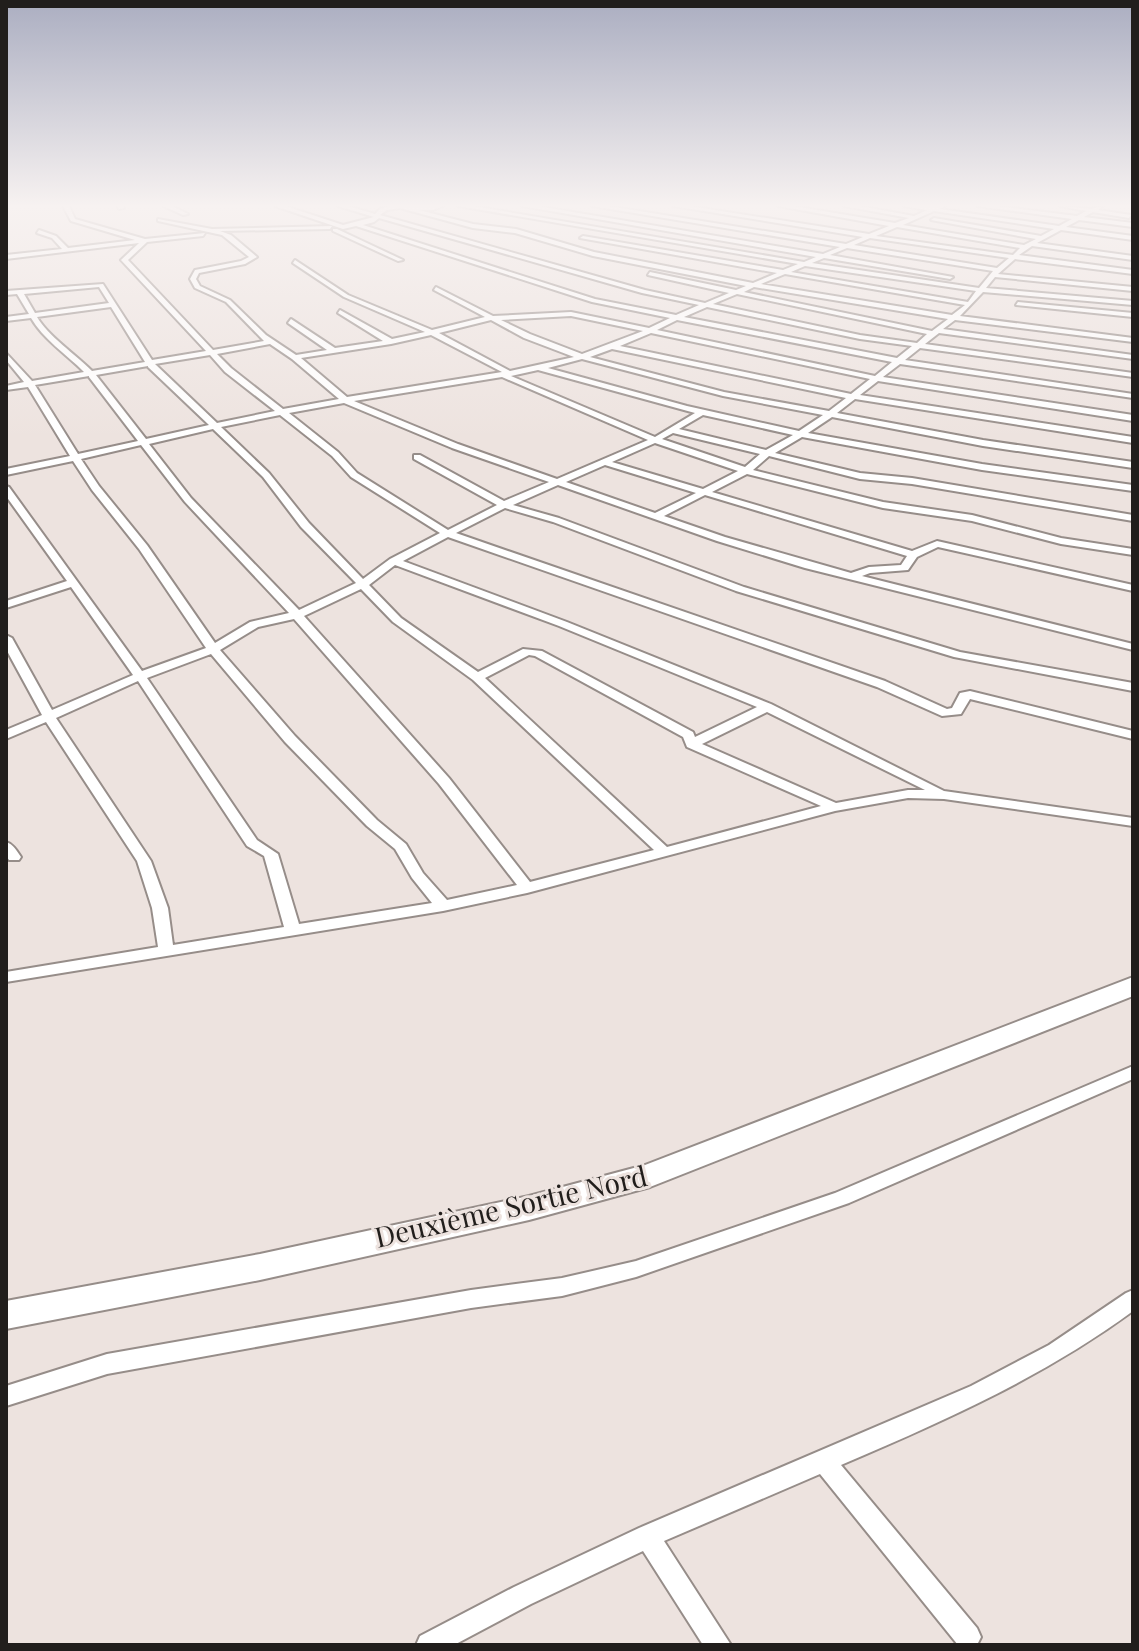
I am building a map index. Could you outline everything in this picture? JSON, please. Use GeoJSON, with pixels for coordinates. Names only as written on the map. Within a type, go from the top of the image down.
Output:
{"type":"FeatureCollection","features":[{"type":"Feature","properties":{"kind":"main road","name":"Deuxième Sortie Nord"},"geometry":{"type":"LineString","coordinates":[[6,1315],[260,1267],[529,1208],[650,1175],[1133,986]]}},
{"type":"Feature","properties":{"kind":"street"},"geometry":{"type":"LineString","coordinates":[[6,293],[95,283]]}},
{"type":"Feature","properties":{"kind":"street"},"geometry":{"type":"LineString","coordinates":[[95,283],[101,285],[151,365],[266,475],[305,525],[397,620],[477,677],[665,852]]}},
{"type":"Feature","properties":{"kind":"street"},"geometry":{"type":"LineString","coordinates":[[148,283],[174,309],[210,355],[380,494],[448,534],[881,684],[946,713],[957,711],[964,696],[970,695],[1133,735]]}},
{"type":"Feature","properties":{"kind":"street"},"geometry":{"type":"LineString","coordinates":[[195,283],[216,298],[228,301],[271,342],[295,357],[345,400],[455,446],[721,539],[852,576],[1133,647]]}},
{"type":"Feature","properties":{"kind":"street"},"geometry":{"type":"LineString","coordinates":[[327,283],[346,296],[433,333],[503,372],[655,440],[746,471],[883,505],[972,518],[1061,541],[1133,552]]}},
{"type":"Feature","properties":{"kind":"street"},"geometry":{"type":"LineString","coordinates":[[538,283],[594,301],[898,361],[1133,396]]}},
{"type":"Feature","properties":{"kind":"street"},"geometry":{"type":"LineString","coordinates":[[612,283],[860,337],[1133,375]]}},
{"type":"Feature","properties":{"kind":"street"},"geometry":{"type":"LineString","coordinates":[[683,283],[933,331],[1133,357]]}},
{"type":"Feature","properties":{"kind":"street"},"geometry":{"type":"LineString","coordinates":[[744,283],[951,316],[1133,340]]}},
{"type":"Feature","properties":{"kind":"street"},"geometry":{"type":"LineString","coordinates":[[6,472],[280,412],[535,367],[579,356],[650,333],[675,318],[760,283]]}},
{"type":"Feature","properties":{"kind":"street"},"geometry":{"type":"LineString","coordinates":[[842,283],[971,301],[1133,315]]}},
{"type":"Feature","properties":{"kind":"street"},"geometry":{"type":"LineString","coordinates":[[953,283],[1133,303]]}},
{"type":"Feature","properties":{"kind":"street"},"geometry":{"type":"LineString","coordinates":[[962,283],[983,287]]}},
{"type":"Feature","properties":{"kind":"street"},"geometry":{"type":"LineString","coordinates":[[656,516],[746,471],[766,454],[802,435],[923,344],[933,331],[971,301],[986,283]]}},
{"type":"Feature","properties":{"kind":"street"},"geometry":{"type":"LineString","coordinates":[[1082,283],[1133,289]]}},
{"type":"Feature","properties":{"kind":"street"},"geometry":{"type":"LineString","coordinates":[[436,289],[491,318],[579,356],[723,394],[983,443],[1133,465]]}},
{"type":"Feature","properties":{"kind":"street"},"geometry":{"type":"LineString","coordinates":[[19,291],[43,333],[92,375],[196,510],[297,615],[444,781],[527,888]]}},
{"type":"Feature","properties":{"kind":"street"},"geometry":{"type":"LineString","coordinates":[[6,319],[112,305]]}},
{"type":"Feature","properties":{"kind":"street"},"geometry":{"type":"LineString","coordinates":[[340,312],[391,342]]}},
{"type":"Feature","properties":{"kind":"street"},"geometry":{"type":"LineString","coordinates":[[295,357],[391,342],[491,318],[576,315],[875,378],[1133,418]]}},
{"type":"Feature","properties":{"kind":"street"},"geometry":{"type":"LineString","coordinates":[[1028,319],[1133,331]]}},
{"type":"Feature","properties":{"kind":"street"},"geometry":{"type":"LineString","coordinates":[[291,321],[334,351]]}},
{"type":"Feature","properties":{"kind":"street"},"geometry":{"type":"LineString","coordinates":[[6,388],[271,342]]}},
{"type":"Feature","properties":{"kind":"street"},"geometry":{"type":"LineString","coordinates":[[612,347],[851,396],[1133,440]]}},
{"type":"Feature","properties":{"kind":"street"},"geometry":{"type":"LineString","coordinates":[[6,355],[29,384],[114,514],[143,547],[213,649],[290,739],[372,823],[401,847],[417,875],[443,906]]}},
{"type":"Feature","properties":{"kind":"street"},"geometry":{"type":"LineString","coordinates":[[535,367],[699,414],[802,435],[1009,473],[1133,488]]}},
{"type":"Feature","properties":{"kind":"street"},"geometry":{"type":"LineString","coordinates":[[6,735],[140,676],[213,649],[254,624],[297,615],[363,584],[394,561],[504,505],[655,440],[699,414]]}},
{"type":"Feature","properties":{"kind":"street"},"geometry":{"type":"LineString","coordinates":[[671,430],[869,478],[912,481],[1133,518]]}},
{"type":"Feature","properties":{"kind":"street"},"geometry":{"type":"LineString","coordinates":[[417,457],[504,505],[556,520],[740,589],[958,655],[1133,687]]}},
{"type":"Feature","properties":{"kind":"street"},"geometry":{"type":"LineString","coordinates":[[604,462],[913,555]]}},
{"type":"Feature","properties":{"kind":"street"},"geometry":{"type":"LineString","coordinates":[[6,489],[140,676],[252,843],[271,854],[293,930]]}},
{"type":"Feature","properties":{"kind":"street"},"geometry":{"type":"LineString","coordinates":[[852,576],[869,570],[904,568],[913,555],[937,544],[1133,588]]}},
{"type":"Feature","properties":{"kind":"street"},"geometry":{"type":"LineString","coordinates":[[394,561],[563,624],[767,707],[944,795]]}},
{"type":"Feature","properties":{"kind":"street"},"geometry":{"type":"LineString","coordinates":[[6,605],[73,583]]}},
{"type":"Feature","properties":{"kind":"street"},"geometry":{"type":"LineString","coordinates":[[6,638],[50,718],[144,861],[160,908],[166,949]]}},
{"type":"Feature","properties":{"kind":"street"},"geometry":{"type":"LineString","coordinates":[[477,677],[532,651],[688,735],[692,744],[834,807]]}},
{"type":"Feature","properties":{"kind":"street"},"geometry":{"type":"LineString","coordinates":[[692,744],[767,707]]}},
{"type":"Feature","properties":{"kind":"street"},"geometry":{"type":"LineString","coordinates":[[6,977],[443,906],[527,888],[834,807],[908,794],[944,795],[1133,822]]}},
{"type":"Feature","properties":{"kind":"street"},"geometry":{"type":"LineString","coordinates":[[6,1396],[107,1364],[471,1299],[562,1287],[636,1269],[887,1181],[1133,1072]]}},
{"type":"Feature","properties":{"kind":"street"},"geometry":{"type":"LineString","coordinates":[[429,1645],[511,1598],[647,1536],[957,1407],[1034,1366],[1133,1299]]}},
{"type":"Feature","properties":{"kind":"street"},"geometry":{"type":"LineString","coordinates":[[824,1461],[968,1637]]}},
{"type":"Feature","properties":{"kind":"street"},"geometry":{"type":"LineString","coordinates":[[647,1536],[718,1645]]}}]}
